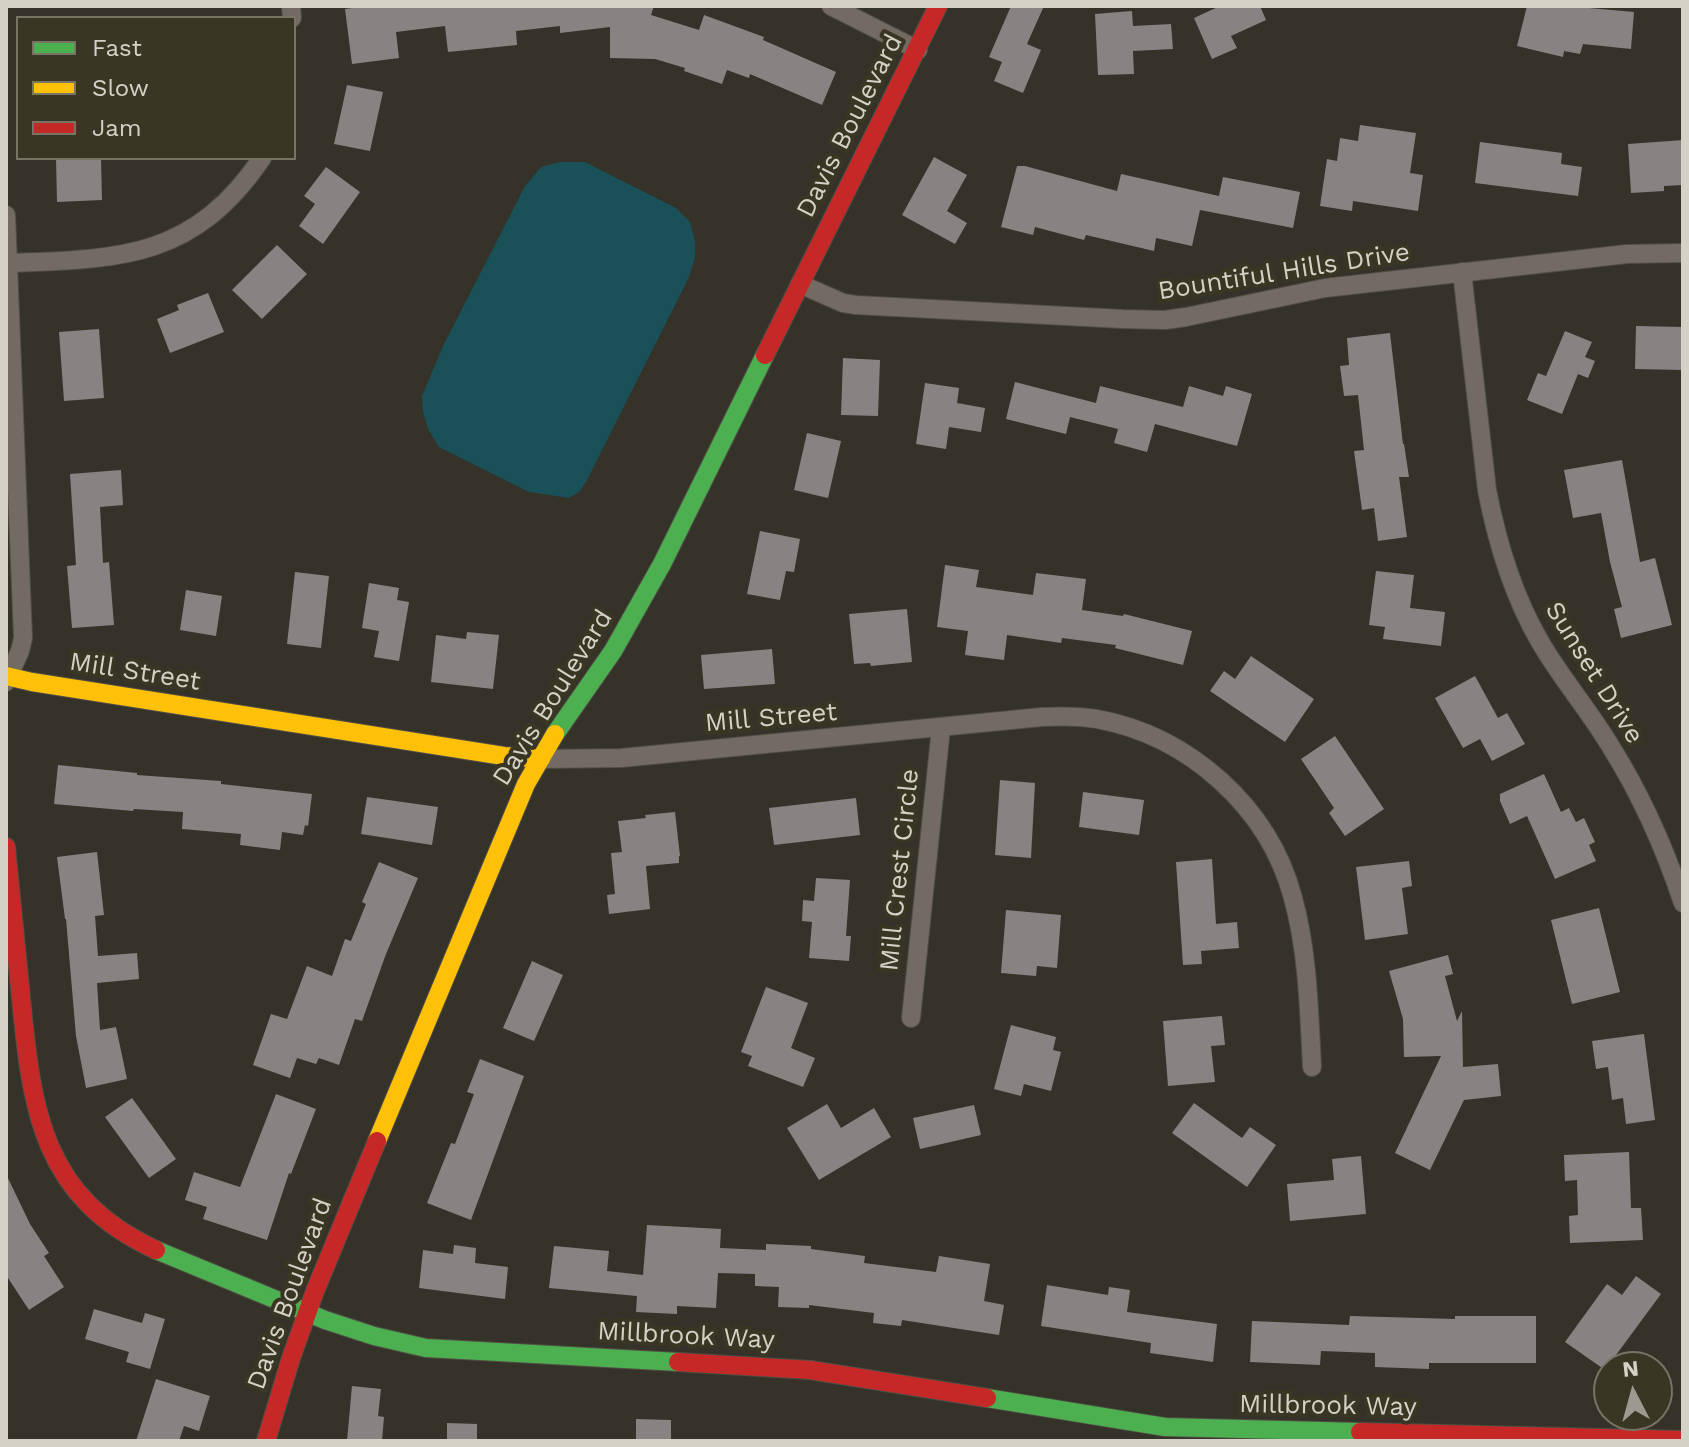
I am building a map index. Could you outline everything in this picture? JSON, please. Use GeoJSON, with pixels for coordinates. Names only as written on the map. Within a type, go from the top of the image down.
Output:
{"type":"FeatureCollection","features":[{"type":"Feature","properties":{"kind":"street"},"geometry":{"type":"LineString","coordinates":[[831,6],[918,50]]}},
{"type":"Feature","properties":{"kind":"street","name":"Davis Boulevard"},"geometry":{"type":"LineString","coordinates":[[266,1441],[307,1312],[522,793],[560,726],[639,608],[938,6]]}},
{"type":"Feature","properties":{"kind":"street"},"geometry":{"type":"LineString","coordinates":[[8,263],[108,257],[160,245],[216,213],[246,182],[261,160]]}},
{"type":"Feature","properties":{"kind":"street"},"geometry":{"type":"LineString","coordinates":[[6,215],[23,638],[7,678]]}},
{"type":"Feature","properties":{"kind":"street","name":"Bountiful Hills Drive"},"geometry":{"type":"LineString","coordinates":[[800,284],[843,303],[856,305],[1154,320],[1215,312],[1325,288],[1638,253],[1683,253]]}},
{"type":"Feature","properties":{"kind":"street","name":"Sunset Drive"},"geometry":{"type":"LineString","coordinates":[[1462,272],[1487,490],[1504,561],[1538,638],[1628,777],[1662,848],[1683,903]]}},
{"type":"Feature","properties":{"kind":"street","name":"Mill Street"},"geometry":{"type":"LineString","coordinates":[[7,678],[473,752],[541,759],[621,758],[1042,717],[1098,719],[1162,741],[1192,757],[1221,779],[1247,806],[1268,836],[1294,898],[1308,996],[1312,1067]]}},
{"type":"Feature","properties":{"kind":"street","name":"Mill Crest Circle"},"geometry":{"type":"LineString","coordinates":[[911,1018],[941,728]]}},
{"type":"Feature","properties":{"kind":"street","name":"Millbrook Way"},"geometry":{"type":"LineString","coordinates":[[6,847],[32,1095],[44,1138],[66,1177],[95,1211],[136,1239],[369,1336],[426,1348],[810,1370],[1165,1427],[1683,1440]]}},
{"type":"Feature","properties":{"kind":"water"},"geometry":{"type":"Polygon","coordinates":[[[560,162],[585,162],[676,208],[690,222],[695,242],[695,258],[688,279],[586,482],[579,492],[569,498],[529,492],[439,447],[428,429],[422,396],[443,346],[525,186],[541,167],[560,162]]]}},
{"type":"Feature","properties":{"kind":"building"},"geometry":{"type":"Polygon","coordinates":[[[366,6],[654,6],[651,15],[699,30],[704,15],[764,37],[763,40],[836,72],[822,105],[750,74],[749,78],[727,70],[722,84],[655,59],[610,58],[610,27],[560,33],[560,26],[516,31],[517,45],[448,52],[445,26],[396,32],[399,58],[352,64],[345,9],[366,6]]]}},
{"type":"Feature","properties":{"kind":"building"},"geometry":{"type":"Polygon","coordinates":[[[1011,6],[1044,6],[1027,44],[1041,50],[1023,93],[994,81],[1002,62],[989,57],[1011,6]]]}},
{"type":"Feature","properties":{"kind":"building"},"geometry":{"type":"Polygon","coordinates":[[[1220,6],[1260,6],[1266,20],[1231,36],[1237,48],[1212,59],[1194,18],[1220,6]]]}},
{"type":"Feature","properties":{"kind":"building"},"geometry":{"type":"Polygon","coordinates":[[[1527,6],[1634,12],[1631,49],[1583,44],[1580,54],[1564,51],[1563,57],[1517,46],[1527,6]]]}},
{"type":"Feature","properties":{"kind":"building"},"geometry":{"type":"Polygon","coordinates":[[[1132,11],[1133,26],[1171,24],[1173,49],[1133,51],[1134,74],[1098,75],[1095,14],[1132,11]]]}},
{"type":"Feature","properties":{"kind":"building"},"geometry":{"type":"Polygon","coordinates":[[[347,85],[383,92],[370,151],[334,144],[347,85]]]}},
{"type":"Feature","properties":{"kind":"building"},"geometry":{"type":"Polygon","coordinates":[[[1360,125],[1416,133],[1410,173],[1423,175],[1418,211],[1353,201],[1352,211],[1320,206],[1327,159],[1337,161],[1340,138],[1358,141],[1360,125]]]}},
{"type":"Feature","properties":{"kind":"building"},"geometry":{"type":"Polygon","coordinates":[[[1683,140],[1683,185],[1664,186],[1664,191],[1631,193],[1628,144],[1683,140]]]}},
{"type":"Feature","properties":{"kind":"building"},"geometry":{"type":"Polygon","coordinates":[[[1480,142],[1562,153],[1561,164],[1582,167],[1578,196],[1475,183],[1480,142]]]}},
{"type":"Feature","properties":{"kind":"building"},"geometry":{"type":"Polygon","coordinates":[[[934,157],[967,175],[947,211],[967,223],[955,244],[902,215],[934,157]]]}},
{"type":"Feature","properties":{"kind":"building"},"geometry":{"type":"Polygon","coordinates":[[[56,160],[101,160],[102,200],[57,202],[56,160]]]}},
{"type":"Feature","properties":{"kind":"building"},"geometry":{"type":"Polygon","coordinates":[[[1017,166],[1117,191],[1121,174],[1219,196],[1223,177],[1300,192],[1293,228],[1200,210],[1192,246],[1156,238],[1154,251],[1086,235],[1084,240],[1035,227],[1033,235],[1001,227],[1017,166]]]}},
{"type":"Feature","properties":{"kind":"building"},"geometry":{"type":"Polygon","coordinates":[[[326,167],[360,192],[323,244],[299,226],[315,204],[304,196],[326,167]]]}},
{"type":"Feature","properties":{"kind":"building"},"geometry":{"type":"Polygon","coordinates":[[[277,245],[307,274],[262,319],[232,290],[277,245]]]}},
{"type":"Feature","properties":{"kind":"building"},"geometry":{"type":"Polygon","coordinates":[[[208,293],[224,332],[170,353],[157,319],[179,310],[177,305],[208,293]]]}},
{"type":"Feature","properties":{"kind":"building"},"geometry":{"type":"Polygon","coordinates":[[[1636,326],[1683,327],[1683,370],[1635,369],[1636,326]]]}},
{"type":"Feature","properties":{"kind":"building"},"geometry":{"type":"Polygon","coordinates":[[[99,329],[104,398],[64,401],[59,332],[99,329]]]}},
{"type":"Feature","properties":{"kind":"building"},"geometry":{"type":"Polygon","coordinates":[[[1565,331],[1592,342],[1585,357],[1595,361],[1588,378],[1578,374],[1562,414],[1527,400],[1538,373],[1546,376],[1565,331]]]}},
{"type":"Feature","properties":{"kind":"building"},"geometry":{"type":"Polygon","coordinates":[[[1390,333],[1409,477],[1399,477],[1407,537],[1378,541],[1374,508],[1362,510],[1354,451],[1364,450],[1358,395],[1344,396],[1340,366],[1349,365],[1347,338],[1390,333]]]}},
{"type":"Feature","properties":{"kind":"building"},"geometry":{"type":"Polygon","coordinates":[[[843,358],[880,360],[878,416],[841,415],[843,358]]]}},
{"type":"Feature","properties":{"kind":"building"},"geometry":{"type":"Polygon","coordinates":[[[1015,382],[1096,403],[1100,386],[1183,407],[1189,386],[1223,396],[1226,386],[1252,394],[1237,446],[1155,424],[1147,452],[1114,443],[1118,429],[1070,417],[1066,434],[1006,419],[1015,382]]]}},
{"type":"Feature","properties":{"kind":"building"},"geometry":{"type":"Polygon","coordinates":[[[925,383],[959,388],[957,403],[985,408],[981,432],[949,427],[946,449],[916,444],[925,383]]]}},
{"type":"Feature","properties":{"kind":"building"},"geometry":{"type":"Polygon","coordinates":[[[807,433],[841,441],[828,498],[794,490],[807,433]]]}},
{"type":"Feature","properties":{"kind":"building"},"geometry":{"type":"Polygon","coordinates":[[[1622,460],[1640,562],[1655,558],[1672,625],[1621,638],[1614,609],[1622,607],[1601,513],[1573,518],[1564,470],[1622,460]]]}},
{"type":"Feature","properties":{"kind":"building"},"geometry":{"type":"Polygon","coordinates":[[[121,470],[123,505],[100,507],[103,563],[109,562],[114,625],[72,628],[67,566],[76,565],[70,474],[121,470]]]}},
{"type":"Feature","properties":{"kind":"building"},"geometry":{"type":"Polygon","coordinates":[[[760,531],[800,539],[794,572],[786,571],[780,600],[747,594],[760,531]]]}},
{"type":"Feature","properties":{"kind":"building"},"geometry":{"type":"Polygon","coordinates":[[[945,565],[979,570],[976,587],[1033,595],[1036,573],[1086,579],[1082,610],[1124,614],[1192,631],[1183,665],[1115,648],[1116,645],[1062,638],[1061,643],[1007,635],[1004,660],[965,655],[968,631],[937,627],[945,565]]]}},
{"type":"Feature","properties":{"kind":"building"},"geometry":{"type":"Polygon","coordinates":[[[1376,571],[1414,575],[1410,608],[1445,612],[1441,646],[1383,639],[1385,627],[1369,625],[1376,571]]]}},
{"type":"Feature","properties":{"kind":"building"},"geometry":{"type":"Polygon","coordinates":[[[295,572],[329,576],[321,648],[287,644],[295,572]]]}},
{"type":"Feature","properties":{"kind":"building"},"geometry":{"type":"Polygon","coordinates":[[[369,583],[399,588],[397,600],[409,602],[399,661],[374,657],[379,631],[362,628],[369,583]]]}},
{"type":"Feature","properties":{"kind":"building"},"geometry":{"type":"Polygon","coordinates":[[[186,590],[222,596],[216,636],[180,630],[186,590]]]}},
{"type":"Feature","properties":{"kind":"building"},"geometry":{"type":"Polygon","coordinates":[[[907,609],[912,662],[871,666],[870,663],[854,664],[849,614],[907,609]]]}},
{"type":"Feature","properties":{"kind":"building"},"geometry":{"type":"Polygon","coordinates":[[[467,632],[499,635],[493,689],[431,682],[436,635],[466,639],[467,632]]]}},
{"type":"Feature","properties":{"kind":"building"},"geometry":{"type":"Polygon","coordinates":[[[772,649],[775,684],[704,689],[701,655],[772,649]]]}},
{"type":"Feature","properties":{"kind":"building"},"geometry":{"type":"Polygon","coordinates":[[[1251,656],[1314,699],[1285,742],[1210,691],[1224,671],[1235,679],[1251,656]]]}},
{"type":"Feature","properties":{"kind":"building"},"geometry":{"type":"Polygon","coordinates":[[[1475,676],[1498,718],[1507,713],[1525,744],[1492,761],[1480,739],[1463,748],[1435,698],[1475,676]]]}},
{"type":"Feature","properties":{"kind":"building"},"geometry":{"type":"Polygon","coordinates":[[[1335,736],[1384,809],[1345,836],[1329,813],[1334,808],[1301,759],[1335,736]]]}},
{"type":"Feature","properties":{"kind":"building"},"geometry":{"type":"Polygon","coordinates":[[[58,765],[221,781],[221,784],[312,794],[308,826],[305,825],[303,835],[282,832],[280,850],[240,845],[241,834],[182,829],[183,812],[54,804],[58,765]]]}},
{"type":"Feature","properties":{"kind":"building"},"geometry":{"type":"Polygon","coordinates":[[[1544,774],[1561,812],[1569,808],[1576,822],[1584,818],[1595,842],[1589,845],[1596,861],[1555,879],[1527,816],[1510,824],[1500,801],[1500,794],[1544,774]]]}},
{"type":"Feature","properties":{"kind":"building"},"geometry":{"type":"Polygon","coordinates":[[[1000,780],[1035,783],[1031,858],[995,855],[1000,780]]]}},
{"type":"Feature","properties":{"kind":"building"},"geometry":{"type":"Polygon","coordinates":[[[1083,792],[1144,800],[1139,835],[1079,827],[1083,792]]]}},
{"type":"Feature","properties":{"kind":"building"},"geometry":{"type":"Polygon","coordinates":[[[367,797],[438,807],[432,845],[361,834],[367,797]]]}},
{"type":"Feature","properties":{"kind":"building"},"geometry":{"type":"Polygon","coordinates":[[[856,798],[860,835],[774,845],[769,808],[856,798]]]}},
{"type":"Feature","properties":{"kind":"building"},"geometry":{"type":"Polygon","coordinates":[[[675,812],[679,863],[646,866],[650,909],[609,914],[607,895],[615,894],[611,853],[622,852],[618,821],[675,812]]]}},
{"type":"Feature","properties":{"kind":"building"},"geometry":{"type":"Polygon","coordinates":[[[97,852],[104,915],[95,916],[98,956],[137,953],[139,979],[97,983],[100,1030],[116,1027],[127,1079],[86,1088],[76,1036],[66,919],[57,857],[97,852]]]}},
{"type":"Feature","properties":{"kind":"building"},"geometry":{"type":"Polygon","coordinates":[[[1212,859],[1216,924],[1237,922],[1239,948],[1201,951],[1202,964],[1183,965],[1176,862],[1212,859]]]}},
{"type":"Feature","properties":{"kind":"building"},"geometry":{"type":"Polygon","coordinates":[[[1409,861],[1412,886],[1402,888],[1408,934],[1365,940],[1356,867],[1409,861]]]}},
{"type":"Feature","properties":{"kind":"building"},"geometry":{"type":"Polygon","coordinates":[[[379,862],[418,878],[362,1021],[355,1019],[339,1065],[319,1058],[316,1064],[297,1058],[290,1078],[253,1065],[271,1014],[287,1019],[307,966],[332,976],[345,939],[351,941],[366,904],[362,902],[379,862]]]}},
{"type":"Feature","properties":{"kind":"building"},"geometry":{"type":"Polygon","coordinates":[[[816,878],[850,880],[846,936],[851,936],[849,961],[809,958],[812,922],[802,921],[803,900],[814,901],[816,878]]]}},
{"type":"Feature","properties":{"kind":"building"},"geometry":{"type":"Polygon","coordinates":[[[1599,908],[1620,992],[1572,1004],[1551,920],[1599,908]]]}},
{"type":"Feature","properties":{"kind":"building"},"geometry":{"type":"Polygon","coordinates":[[[1006,910],[1061,915],[1057,968],[1037,966],[1036,976],[1001,973],[1006,910]]]}},
{"type":"Feature","properties":{"kind":"building"},"geometry":{"type":"Polygon","coordinates":[[[1448,955],[1453,974],[1445,976],[1457,1021],[1462,1011],[1463,1067],[1498,1064],[1501,1096],[1464,1100],[1430,1170],[1395,1153],[1441,1056],[1404,1057],[1403,1019],[1389,971],[1448,955]]]}},
{"type":"Feature","properties":{"kind":"building"},"geometry":{"type":"Polygon","coordinates":[[[532,961],[563,975],[534,1041],[503,1028],[532,961]]]}},
{"type":"Feature","properties":{"kind":"building"},"geometry":{"type":"Polygon","coordinates":[[[766,987],[808,1003],[791,1048],[815,1058],[803,1087],[748,1066],[752,1056],[741,1052],[766,987]]]}},
{"type":"Feature","properties":{"kind":"building"},"geometry":{"type":"Polygon","coordinates":[[[1222,1016],[1225,1045],[1211,1046],[1215,1082],[1168,1086],[1163,1021],[1222,1016]]]}},
{"type":"Feature","properties":{"kind":"building"},"geometry":{"type":"Polygon","coordinates":[[[1011,1025],[1056,1037],[1053,1050],[1061,1052],[1051,1091],[1024,1084],[1021,1096],[994,1089],[1011,1025]]]}},
{"type":"Feature","properties":{"kind":"building"},"geometry":{"type":"Polygon","coordinates":[[[1644,1034],[1655,1120],[1626,1124],[1623,1098],[1612,1100],[1608,1067],[1596,1069],[1592,1041],[1644,1034]]]}},
{"type":"Feature","properties":{"kind":"building"},"geometry":{"type":"Polygon","coordinates":[[[480,1059],[524,1076],[471,1220],[427,1203],[474,1094],[467,1092],[480,1059]]]}},
{"type":"Feature","properties":{"kind":"building"},"geometry":{"type":"Polygon","coordinates":[[[276,1094],[316,1109],[289,1173],[267,1240],[203,1219],[207,1207],[185,1200],[194,1172],[240,1187],[276,1094]]]}},
{"type":"Feature","properties":{"kind":"building"},"geometry":{"type":"Polygon","coordinates":[[[132,1098],[176,1159],[149,1178],[105,1117],[132,1098]]]}},
{"type":"Feature","properties":{"kind":"building"},"geometry":{"type":"Polygon","coordinates":[[[1194,1103],[1242,1138],[1250,1127],[1276,1145],[1247,1187],[1172,1133],[1194,1103]]]}},
{"type":"Feature","properties":{"kind":"building"},"geometry":{"type":"Polygon","coordinates":[[[827,1104],[841,1128],[874,1108],[891,1137],[819,1180],[787,1128],[827,1104]]]}},
{"type":"Feature","properties":{"kind":"building"},"geometry":{"type":"Polygon","coordinates":[[[974,1105],[981,1135],[920,1149],[913,1118],[974,1105]]]}},
{"type":"Feature","properties":{"kind":"building"},"geometry":{"type":"Polygon","coordinates":[[[1629,1152],[1631,1208],[1641,1208],[1643,1240],[1570,1243],[1569,1216],[1578,1215],[1577,1180],[1565,1181],[1564,1155],[1629,1152]]]}},
{"type":"Feature","properties":{"kind":"building"},"geometry":{"type":"Polygon","coordinates":[[[1361,1156],[1366,1214],[1290,1221],[1287,1184],[1334,1180],[1332,1159],[1361,1156]]]}},
{"type":"Feature","properties":{"kind":"building"},"geometry":{"type":"Polygon","coordinates":[[[6,1174],[30,1224],[49,1253],[44,1256],[64,1287],[29,1310],[6,1275],[6,1174]]]}},
{"type":"Feature","properties":{"kind":"building"},"geometry":{"type":"Polygon","coordinates":[[[647,1225],[721,1229],[720,1248],[766,1250],[766,1244],[811,1246],[811,1249],[865,1256],[864,1263],[936,1272],[939,1256],[990,1264],[984,1301],[1004,1305],[999,1335],[902,1320],[901,1326],[873,1323],[874,1313],[809,1305],[809,1308],[778,1307],[779,1287],[755,1286],[755,1274],[718,1273],[716,1308],[677,1306],[677,1314],[636,1312],[637,1296],[549,1288],[554,1246],[609,1251],[607,1271],[643,1275],[647,1225]]]}},
{"type":"Feature","properties":{"kind":"building"},"geometry":{"type":"Polygon","coordinates":[[[454,1245],[476,1248],[475,1263],[508,1267],[505,1299],[419,1288],[423,1250],[453,1254],[454,1245]]]}},
{"type":"Feature","properties":{"kind":"building"},"geometry":{"type":"Polygon","coordinates":[[[1636,1276],[1661,1294],[1619,1351],[1593,1351],[1593,1362],[1565,1342],[1607,1284],[1622,1295],[1636,1276]]]}},
{"type":"Feature","properties":{"kind":"building"},"geometry":{"type":"Polygon","coordinates":[[[1047,1285],[1108,1295],[1109,1287],[1130,1290],[1127,1312],[1217,1324],[1213,1362],[1150,1353],[1151,1343],[1041,1326],[1047,1285]]]}},
{"type":"Feature","properties":{"kind":"building"},"geometry":{"type":"Polygon","coordinates":[[[94,1309],[142,1323],[145,1313],[165,1319],[150,1369],[126,1362],[129,1352],[85,1339],[94,1309]]]}},
{"type":"Feature","properties":{"kind":"building"},"geometry":{"type":"Polygon","coordinates":[[[1350,1316],[1455,1319],[1455,1316],[1536,1316],[1536,1363],[1429,1363],[1429,1369],[1375,1367],[1375,1353],[1321,1351],[1320,1365],[1250,1362],[1252,1321],[1349,1325],[1350,1316]]]}},
{"type":"Feature","properties":{"kind":"building"},"geometry":{"type":"Polygon","coordinates":[[[156,1379],[210,1396],[199,1431],[184,1426],[179,1441],[136,1441],[156,1379]]]}},
{"type":"Feature","properties":{"kind":"building"},"geometry":{"type":"Polygon","coordinates":[[[352,1386],[381,1389],[378,1416],[384,1417],[382,1441],[347,1441],[352,1386]]]}},
{"type":"Feature","properties":{"kind":"building"},"geometry":{"type":"Polygon","coordinates":[[[636,1419],[671,1420],[671,1441],[636,1441],[636,1419]]]}},
{"type":"Feature","properties":{"kind":"building"},"geometry":{"type":"Polygon","coordinates":[[[447,1423],[477,1424],[477,1441],[447,1441],[447,1423]]]}},
{"type":"Feature","properties":{"kind":"traffic: fast"},"geometry":{"type":"LineString","coordinates":[[555,734],[613,651],[662,564],[765,355]]}},
{"type":"Feature","properties":{"kind":"traffic: fast"},"geometry":{"type":"LineString","coordinates":[[156,1250],[325,1320],[426,1348],[678,1362]]}},
{"type":"Feature","properties":{"kind":"traffic: fast"},"geometry":{"type":"LineString","coordinates":[[987,1398],[1165,1427],[1360,1432]]}},
{"type":"Feature","properties":{"kind":"traffic: slow"},"geometry":{"type":"LineString","coordinates":[[6,676],[504,756],[541,759]]}},
{"type":"Feature","properties":{"kind":"traffic: slow"},"geometry":{"type":"LineString","coordinates":[[377,1141],[526,784],[555,734]]}},
{"type":"Feature","properties":{"kind":"traffic: jam"},"geometry":{"type":"LineString","coordinates":[[765,355],[938,6]]}},
{"type":"Feature","properties":{"kind":"traffic: jam"},"geometry":{"type":"LineString","coordinates":[[6,847],[25,1039],[38,1113],[50,1146],[66,1177],[88,1204],[118,1229],[156,1250]]}},
{"type":"Feature","properties":{"kind":"traffic: jam"},"geometry":{"type":"LineString","coordinates":[[266,1441],[315,1291],[377,1141]]}},
{"type":"Feature","properties":{"kind":"traffic: jam"},"geometry":{"type":"LineString","coordinates":[[678,1362],[810,1370],[987,1398]]}},
{"type":"Feature","properties":{"kind":"traffic: jam"},"geometry":{"type":"LineString","coordinates":[[1360,1432],[1683,1440]]}}]}
